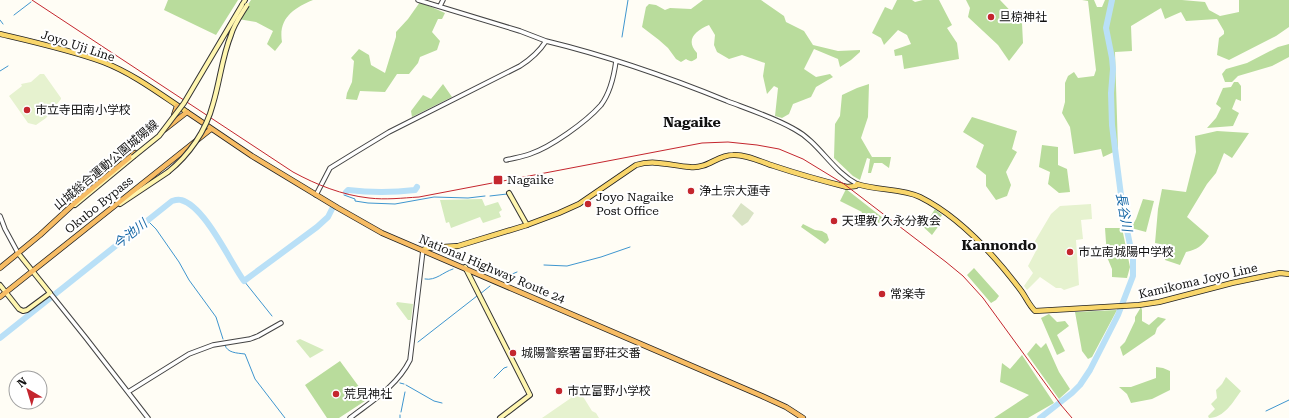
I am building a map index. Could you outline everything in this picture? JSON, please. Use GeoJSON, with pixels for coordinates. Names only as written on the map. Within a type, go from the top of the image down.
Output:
{"type":"FeatureCollection","features":[{"type":"Feature","properties":{"kind":"highway"},"geometry":{"type":"LineString","coordinates":[[158,135],[174,116],[177,106]]}},
{"type":"Feature","properties":{"kind":"highway","name":"National Highway Route 24"},"geometry":{"type":"LineString","coordinates":[[187,112],[252,156],[371,227],[762,396],[786,407],[802,418]]}},
{"type":"Feature","properties":{"kind":"highway","name":"Okubo Bypass"},"geometry":{"type":"LineString","coordinates":[[0,268],[78,200],[187,112]]}},
{"type":"Feature","properties":{"kind":"highway","name":"Okubo Bypass"},"geometry":{"type":"LineString","coordinates":[[0,297],[211,129]]}},
{"type":"Feature","properties":{"kind":"main road","name":"山城総合運動公園城陽線"},"geometry":{"type":"LineString","coordinates":[[54,221],[159,136],[184,104],[245,0]]}},
{"type":"Feature","properties":{"kind":"main road"},"geometry":{"type":"LineString","coordinates":[[109,210],[168,172],[186,156],[205,125],[213,104],[230,36],[236,22],[250,0]]}},
{"type":"Feature","properties":{"kind":"main road","name":"Joyo Uji Line"},"geometry":{"type":"LineString","coordinates":[[0,34],[53,47],[104,63],[138,80],[187,112]]}},
{"type":"Feature","properties":{"kind":"main road","name":"Kamikoma Joyo Line"},"geometry":{"type":"LineString","coordinates":[[423,250],[428,248],[458,246],[527,225],[571,208],[601,190],[636,165],[644,162],[700,168],[725,156],[733,154],[847,187],[856,186],[857,184],[870,188],[920,197],[937,207],[967,231],[996,260],[1020,289],[1035,311],[1117,307],[1159,302],[1232,283],[1280,273],[1289,274]]}},
{"type":"Feature","properties":{"kind":"main road"},"geometry":{"type":"LineString","coordinates":[[509,193],[527,225]]}},
{"type":"Feature","properties":{"kind":"main road"},"geometry":{"type":"LineString","coordinates":[[0,285],[19,309],[23,311],[52,295],[18,253]]}},
{"type":"Feature","properties":{"kind":"main road"},"geometry":{"type":"LineString","coordinates":[[464,267],[530,395],[500,418]]}},
{"type":"Feature","properties":{"kind":"street"},"geometry":{"type":"LineString","coordinates":[[418,0],[546,41],[616,61],[701,90],[795,129],[812,143],[842,173],[857,184]]}},
{"type":"Feature","properties":{"kind":"street"},"geometry":{"type":"LineString","coordinates":[[440,6],[443,0]]}},
{"type":"Feature","properties":{"kind":"street"},"geometry":{"type":"LineString","coordinates":[[316,195],[330,168],[389,132],[520,66],[533,57],[546,41]]}},
{"type":"Feature","properties":{"kind":"street"},"geometry":{"type":"LineString","coordinates":[[506,160],[530,154],[548,145],[590,115],[601,104],[607,95],[616,61]]}},
{"type":"Feature","properties":{"kind":"street"},"geometry":{"type":"LineString","coordinates":[[0,216],[5,230],[18,253]]}},
{"type":"Feature","properties":{"kind":"street"},"geometry":{"type":"LineString","coordinates":[[350,418],[398,380],[410,360],[423,250]]}},
{"type":"Feature","properties":{"kind":"street"},"geometry":{"type":"LineString","coordinates":[[52,295],[148,418]]}},
{"type":"Feature","properties":{"kind":"street"},"geometry":{"type":"LineString","coordinates":[[128,392],[188,354],[213,345],[250,339],[281,323]]}},
{"type":"Feature","properties":{"kind":"green space"},"geometry":{"type":"Polygon","coordinates":[[[168,0],[238,0],[216,35],[164,10],[168,0]]]}},
{"type":"Feature","properties":{"kind":"green space"},"geometry":{"type":"Polygon","coordinates":[[[251,0],[313,0],[294,10],[285,20],[282,26],[282,42],[275,51],[267,44],[273,31],[256,22],[238,19],[251,0]]]}},
{"type":"Feature","properties":{"kind":"green space"},"geometry":{"type":"Polygon","coordinates":[[[703,0],[761,0],[784,16],[786,22],[804,31],[813,45],[838,51],[860,50],[860,52],[840,67],[838,59],[814,49],[804,69],[816,77],[830,74],[833,77],[816,87],[811,97],[793,104],[789,114],[782,118],[775,116],[778,88],[774,86],[767,94],[763,76],[765,63],[742,55],[729,59],[717,52],[714,45],[715,35],[709,25],[693,36],[692,44],[697,53],[697,58],[693,61],[686,59],[681,62],[676,59],[668,48],[642,27],[646,7],[649,4],[656,5],[665,10],[670,8],[691,9],[703,0]]]}},
{"type":"Feature","properties":{"kind":"green space"},"geometry":{"type":"Polygon","coordinates":[[[897,0],[912,0],[915,2],[923,0],[939,0],[952,25],[947,28],[957,43],[959,59],[904,69],[902,55],[895,56],[894,50],[911,44],[907,35],[898,30],[884,45],[881,38],[872,33],[885,7],[892,10],[897,0]]]}},
{"type":"Feature","properties":{"kind":"green space"},"geometry":{"type":"Polygon","coordinates":[[[966,0],[1000,0],[1022,23],[1023,43],[1009,61],[998,45],[968,17],[970,8],[966,0]]]}},
{"type":"Feature","properties":{"kind":"green space"},"geometry":{"type":"Polygon","coordinates":[[[1082,0],[1094,0],[1097,7],[1102,7],[1105,0],[1182,0],[1205,2],[1209,10],[1220,16],[1239,12],[1239,0],[1289,0],[1289,27],[1276,36],[1229,60],[1217,55],[1219,38],[1224,34],[1224,31],[1217,19],[1186,21],[1181,12],[1165,19],[1161,8],[1131,26],[1132,51],[1115,52],[1118,150],[1103,157],[1101,149],[1074,154],[1070,127],[1062,113],[1065,102],[1065,83],[1068,76],[1074,72],[1078,78],[1094,76],[1096,70],[1088,1],[1082,0]]]}},
{"type":"Feature","properties":{"kind":"green space"},"geometry":{"type":"Polygon","coordinates":[[[420,2],[445,13],[442,19],[438,19],[432,32],[440,41],[437,50],[420,57],[418,63],[409,74],[397,74],[385,92],[360,91],[357,100],[346,99],[352,82],[354,61],[351,58],[359,49],[369,55],[371,65],[385,73],[396,37],[396,32],[408,19],[420,2]]]}},
{"type":"Feature","properties":{"kind":"green space"},"geometry":{"type":"Polygon","coordinates":[[[1289,44],[1289,57],[1272,66],[1238,76],[1232,82],[1225,82],[1222,74],[1226,69],[1247,63],[1278,47],[1289,44]]]}},
{"type":"Feature","properties":{"kind":"green space"},"geometry":{"type":"Polygon","coordinates":[[[40,74],[44,74],[61,99],[46,118],[36,125],[28,123],[9,96],[22,86],[21,84],[31,82],[40,74]]]}},
{"type":"Feature","properties":{"kind":"green space"},"geometry":{"type":"Polygon","coordinates":[[[1234,82],[1238,82],[1241,86],[1241,101],[1236,99],[1232,109],[1239,113],[1233,126],[1207,128],[1216,118],[1221,108],[1216,104],[1223,88],[1231,87],[1234,82]]]}},
{"type":"Feature","properties":{"kind":"green space"},"geometry":{"type":"Polygon","coordinates":[[[443,84],[452,97],[412,117],[411,111],[423,95],[431,99],[443,84]]]}},
{"type":"Feature","properties":{"kind":"green space"},"geometry":{"type":"Polygon","coordinates":[[[869,84],[868,117],[861,138],[872,157],[891,157],[889,168],[882,163],[874,163],[871,173],[868,173],[870,159],[867,158],[860,180],[853,176],[834,158],[835,124],[840,116],[842,95],[869,84]]]}},
{"type":"Feature","properties":{"kind":"green space"},"geometry":{"type":"Polygon","coordinates":[[[972,117],[1017,131],[1012,149],[1017,152],[1006,172],[1011,185],[1007,196],[996,200],[986,186],[986,175],[976,167],[984,145],[963,132],[972,117]]]}},
{"type":"Feature","properties":{"kind":"green space"},"geometry":{"type":"Polygon","coordinates":[[[1217,131],[1249,133],[1232,158],[1224,153],[1216,173],[1207,184],[1187,217],[1209,236],[1199,247],[1186,252],[1180,265],[1165,260],[1170,246],[1155,243],[1158,209],[1162,189],[1186,192],[1196,152],[1195,136],[1217,131]]]}},
{"type":"Feature","properties":{"kind":"green space"},"geometry":{"type":"Polygon","coordinates":[[[1042,145],[1058,147],[1058,165],[1067,169],[1070,192],[1059,193],[1048,184],[1050,172],[1039,167],[1042,145]]]}},
{"type":"Feature","properties":{"kind":"green space"},"geometry":{"type":"Polygon","coordinates":[[[846,189],[883,218],[879,223],[872,218],[868,223],[860,216],[862,212],[840,201],[846,189]]]}},
{"type":"Feature","properties":{"kind":"green space"},"geometry":{"type":"Polygon","coordinates":[[[482,199],[485,206],[498,202],[502,210],[499,212],[501,217],[483,223],[480,217],[451,228],[449,222],[446,223],[440,200],[482,199]]]}},
{"type":"Feature","properties":{"kind":"green space"},"geometry":{"type":"Polygon","coordinates":[[[1143,199],[1154,201],[1146,232],[1131,228],[1143,199]]]}},
{"type":"Feature","properties":{"kind":"green space"},"geometry":{"type":"Polygon","coordinates":[[[741,203],[754,213],[748,222],[742,226],[732,216],[741,203]]]}},
{"type":"Feature","properties":{"kind":"green space"},"geometry":{"type":"Polygon","coordinates":[[[1091,204],[1092,219],[1081,220],[1083,239],[1076,240],[1079,285],[1064,290],[1061,288],[1056,288],[1040,277],[1027,290],[1024,286],[1033,273],[1028,266],[1037,249],[1035,241],[1051,214],[1060,206],[1091,204]]]}},
{"type":"Feature","properties":{"kind":"green space"},"geometry":{"type":"Polygon","coordinates":[[[935,209],[942,215],[938,222],[940,224],[932,235],[919,223],[926,216],[930,217],[935,209]]]}},
{"type":"Feature","properties":{"kind":"green space"},"geometry":{"type":"Polygon","coordinates":[[[803,224],[827,234],[829,240],[825,244],[801,227],[803,224]]]}},
{"type":"Feature","properties":{"kind":"green space"},"geometry":{"type":"Polygon","coordinates":[[[1105,228],[1122,228],[1130,267],[1127,278],[1112,277],[1112,269],[1107,257],[1105,228]]]}},
{"type":"Feature","properties":{"kind":"green space"},"geometry":{"type":"Polygon","coordinates":[[[974,268],[999,296],[991,303],[967,275],[974,268]]]}},
{"type":"Feature","properties":{"kind":"green space"},"geometry":{"type":"Polygon","coordinates":[[[397,302],[413,304],[411,320],[408,320],[396,304],[397,302]]]}},
{"type":"Feature","properties":{"kind":"green space"},"geometry":{"type":"Polygon","coordinates":[[[1141,307],[1142,321],[1149,325],[1158,317],[1166,319],[1157,328],[1155,334],[1123,356],[1120,347],[1125,342],[1135,321],[1135,317],[1141,307]]]}},
{"type":"Feature","properties":{"kind":"green space"},"geometry":{"type":"Polygon","coordinates":[[[1117,310],[1092,357],[1088,359],[1082,351],[1075,312],[1117,310]]]}},
{"type":"Feature","properties":{"kind":"green space"},"geometry":{"type":"Polygon","coordinates":[[[1049,314],[1057,322],[1065,321],[1069,326],[1057,335],[1065,351],[1057,355],[1041,318],[1049,314]]]}},
{"type":"Feature","properties":{"kind":"green space"},"geometry":{"type":"Polygon","coordinates":[[[300,339],[324,350],[310,358],[296,341],[300,339]]]}},
{"type":"Feature","properties":{"kind":"green space"},"geometry":{"type":"Polygon","coordinates":[[[1036,343],[1041,348],[1046,343],[1059,372],[1070,389],[1059,399],[1027,354],[1036,343]]]}},
{"type":"Feature","properties":{"kind":"green space"},"geometry":{"type":"Polygon","coordinates":[[[1022,355],[1054,403],[1028,418],[994,418],[1029,395],[1000,382],[1002,363],[1010,369],[1022,355]]]}},
{"type":"Feature","properties":{"kind":"green space"},"geometry":{"type":"Polygon","coordinates":[[[340,361],[368,399],[339,418],[327,418],[305,385],[340,361]]]}},
{"type":"Feature","properties":{"kind":"green space"},"geometry":{"type":"Polygon","coordinates":[[[1156,367],[1170,371],[1170,390],[1152,399],[1131,403],[1127,394],[1119,387],[1131,387],[1156,378],[1156,367]]]}},
{"type":"Feature","properties":{"kind":"green space"},"geometry":{"type":"Polygon","coordinates":[[[1226,377],[1241,391],[1224,412],[1209,418],[1208,416],[1215,409],[1211,404],[1217,398],[1216,390],[1226,377]]]}},
{"type":"Feature","properties":{"kind":"green space"},"geometry":{"type":"Polygon","coordinates":[[[578,393],[580,396],[582,395],[592,411],[596,413],[599,418],[542,418],[571,398],[570,396],[578,393]]]}},
{"type":"Feature","properties":{"kind":"waterway"},"geometry":{"type":"LineString","coordinates":[[622,37],[628,0]]}},
{"type":"Feature","properties":{"kind":"waterway","name":"長谷川"},"geometry":{"type":"LineString","coordinates":[[1040,418],[1072,393],[1080,385],[1090,370],[1118,315],[1133,276],[1133,259],[1123,211],[1112,125],[1111,93],[1113,69],[1106,28],[1112,0]]}},
{"type":"Feature","properties":{"kind":"waterway"},"geometry":{"type":"LineString","coordinates":[[14,15],[31,2]]}},
{"type":"Feature","properties":{"kind":"waterway"},"geometry":{"type":"LineString","coordinates":[[0,20],[3,24]]}},
{"type":"Feature","properties":{"kind":"waterway"},"geometry":{"type":"LineString","coordinates":[[0,71],[8,66]]}},
{"type":"Feature","properties":{"kind":"waterway"},"geometry":{"type":"LineString","coordinates":[[346,192],[348,190],[398,192],[415,190],[417,187]]}},
{"type":"Feature","properties":{"kind":"waterway"},"geometry":{"type":"LineString","coordinates":[[490,196],[507,194]]}},
{"type":"Feature","properties":{"kind":"waterway"},"geometry":{"type":"LineString","coordinates":[[344,195],[355,199],[355,201],[395,204],[434,197],[468,198],[485,196]]}},
{"type":"Feature","properties":{"kind":"waterway","name":"今池川"},"geometry":{"type":"LineString","coordinates":[[0,338],[172,201],[181,200],[190,204],[199,213],[208,223],[244,281],[317,227],[328,217],[332,209]]}},
{"type":"Feature","properties":{"kind":"waterway"},"geometry":{"type":"LineString","coordinates":[[147,220],[156,229],[179,262],[189,280],[216,317],[223,339]]}},
{"type":"Feature","properties":{"kind":"waterway"},"geometry":{"type":"LineString","coordinates":[[544,265],[567,266],[601,257],[630,247]]}},
{"type":"Feature","properties":{"kind":"waterway"},"geometry":{"type":"LineString","coordinates":[[425,279],[436,278],[453,269]]}},
{"type":"Feature","properties":{"kind":"waterway"},"geometry":{"type":"LineString","coordinates":[[505,277],[517,272]]}},
{"type":"Feature","properties":{"kind":"waterway"},"geometry":{"type":"LineString","coordinates":[[244,281],[272,316]]}},
{"type":"Feature","properties":{"kind":"waterway"},"geometry":{"type":"LineString","coordinates":[[480,294],[490,286]]}},
{"type":"Feature","properties":{"kind":"waterway"},"geometry":{"type":"LineString","coordinates":[[418,342],[477,296]]}},
{"type":"Feature","properties":{"kind":"waterway"},"geometry":{"type":"LineString","coordinates":[[225,345],[230,351],[245,354],[255,379],[285,418]]}},
{"type":"Feature","properties":{"kind":"waterway"},"geometry":{"type":"LineString","coordinates":[[494,378],[507,367]]}},
{"type":"Feature","properties":{"kind":"waterway"},"geometry":{"type":"LineString","coordinates":[[400,383],[404,384]]}},
{"type":"Feature","properties":{"kind":"waterway"},"geometry":{"type":"LineString","coordinates":[[406,385],[434,401],[442,403]]}},
{"type":"Feature","properties":{"kind":"waterway"},"geometry":{"type":"LineString","coordinates":[[401,412],[405,392]]}},
{"type":"Feature","properties":{"kind":"waterway"},"geometry":{"type":"LineString","coordinates":[[1266,411],[1289,400]]}},
{"type":"Feature","properties":{"kind":"railway"},"geometry":{"type":"LineString","coordinates":[[32,0],[293,172],[330,189],[359,197],[382,199],[419,197],[702,143],[728,142],[779,149],[803,159],[844,184],[963,276],[983,298],[1072,418]]}},
{"type":"Feature","properties":{"kind":"place","name":"旦椋神社"},"geometry":{"type":"Point","coordinates":[991,17]}},
{"type":"Feature","properties":{"kind":"place","name":"市立寺田南小学校"},"geometry":{"type":"Point","coordinates":[27,110]}},
{"type":"Feature","properties":{"kind":"place","name":"Nagaike"},"geometry":{"type":"Point","coordinates":[498,180]}},
{"type":"Feature","properties":{"kind":"place","name":"浄土宗大蓮寺"},"geometry":{"type":"Point","coordinates":[691,191]}},
{"type":"Feature","properties":{"kind":"place","name":"Joyo Nagaike Post Office"},"geometry":{"type":"Point","coordinates":[588,204]}},
{"type":"Feature","properties":{"kind":"place","name":"天理教 久永分教会"},"geometry":{"type":"Point","coordinates":[834,221]}},
{"type":"Feature","properties":{"kind":"place","name":"市立南城陽中学校"},"geometry":{"type":"Point","coordinates":[1070,252]}},
{"type":"Feature","properties":{"kind":"place","name":"常楽寺"},"geometry":{"type":"Point","coordinates":[882,294]}},
{"type":"Feature","properties":{"kind":"place","name":"城陽警察署富野荘交番"},"geometry":{"type":"Point","coordinates":[513,353]}},
{"type":"Feature","properties":{"kind":"place","name":"市立富野小学校"},"geometry":{"type":"Point","coordinates":[559,391]}},
{"type":"Feature","properties":{"kind":"place","name":"荒見神社"},"geometry":{"type":"Point","coordinates":[336,394]}},
{"type":"Feature","properties":{"kind":"district","name":"Nagaike"},"geometry":{"type":"Point","coordinates":[692,122]}},
{"type":"Feature","properties":{"kind":"district","name":"Kannondo"},"geometry":{"type":"Point","coordinates":[999,245]}}]}
